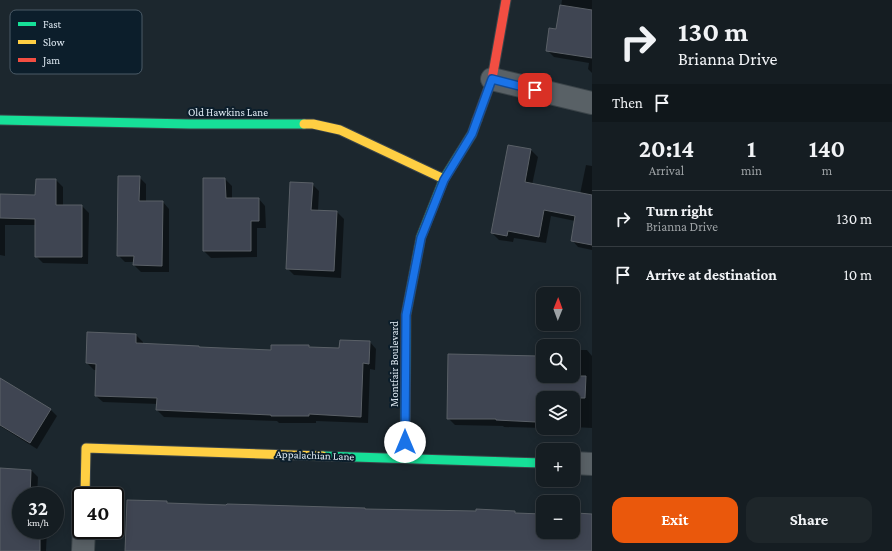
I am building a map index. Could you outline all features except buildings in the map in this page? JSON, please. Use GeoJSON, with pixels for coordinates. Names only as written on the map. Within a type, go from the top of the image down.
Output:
{"type":"FeatureCollection","features":[{"type":"Feature","properties":{"kind":"street","name":"Montfair Boulevard"},"geometry":{"type":"LineString","coordinates":[[405,458],[406,315],[421,238],[444,180],[472,134],[492,79],[506,0]]}},
{"type":"Feature","properties":{"kind":"street"},"geometry":{"type":"LineString","coordinates":[[492,79],[592,103]]}},
{"type":"Feature","properties":{"kind":"street","name":"Old Hawkins Lane"},"geometry":{"type":"LineString","coordinates":[[0,120],[182,124],[313,124],[340,130],[444,180]]}},
{"type":"Feature","properties":{"kind":"street","name":"Appalachian Lane"},"geometry":{"type":"LineString","coordinates":[[85,487],[86,448],[536,462]]}},
{"type":"Feature","properties":{"kind":"street"},"geometry":{"type":"LineString","coordinates":[[580,464],[592,464]]}},
{"type":"Feature","properties":{"kind":"street"},"geometry":{"type":"LineString","coordinates":[[83,551],[84,539]]}},
{"type":"Feature","properties":{"kind":"traffic: fast"},"geometry":{"type":"LineString","coordinates":[[0,120],[190,124],[304,124]]}},
{"type":"Feature","properties":{"kind":"traffic: fast"},"geometry":{"type":"LineString","coordinates":[[405,458],[406,315],[421,237],[444,179],[472,134],[477,120]]}},
{"type":"Feature","properties":{"kind":"traffic: fast"},"geometry":{"type":"LineString","coordinates":[[323,456],[536,463]]}},
{"type":"Feature","properties":{"kind":"traffic: slow"},"geometry":{"type":"LineString","coordinates":[[304,124],[313,124],[340,130],[444,179]]}},
{"type":"Feature","properties":{"kind":"traffic: slow"},"geometry":{"type":"LineString","coordinates":[[85,487],[86,448],[323,456]]}},
{"type":"Feature","properties":{"kind":"traffic: jam"},"geometry":{"type":"LineString","coordinates":[[477,120],[492,79],[506,0]]}},
{"type":"Feature","properties":{"kind":"route"},"geometry":{"type":"LineString","coordinates":[[405,442],[406,315],[421,238],[444,180],[472,134],[492,79],[535,90]]}}]}
